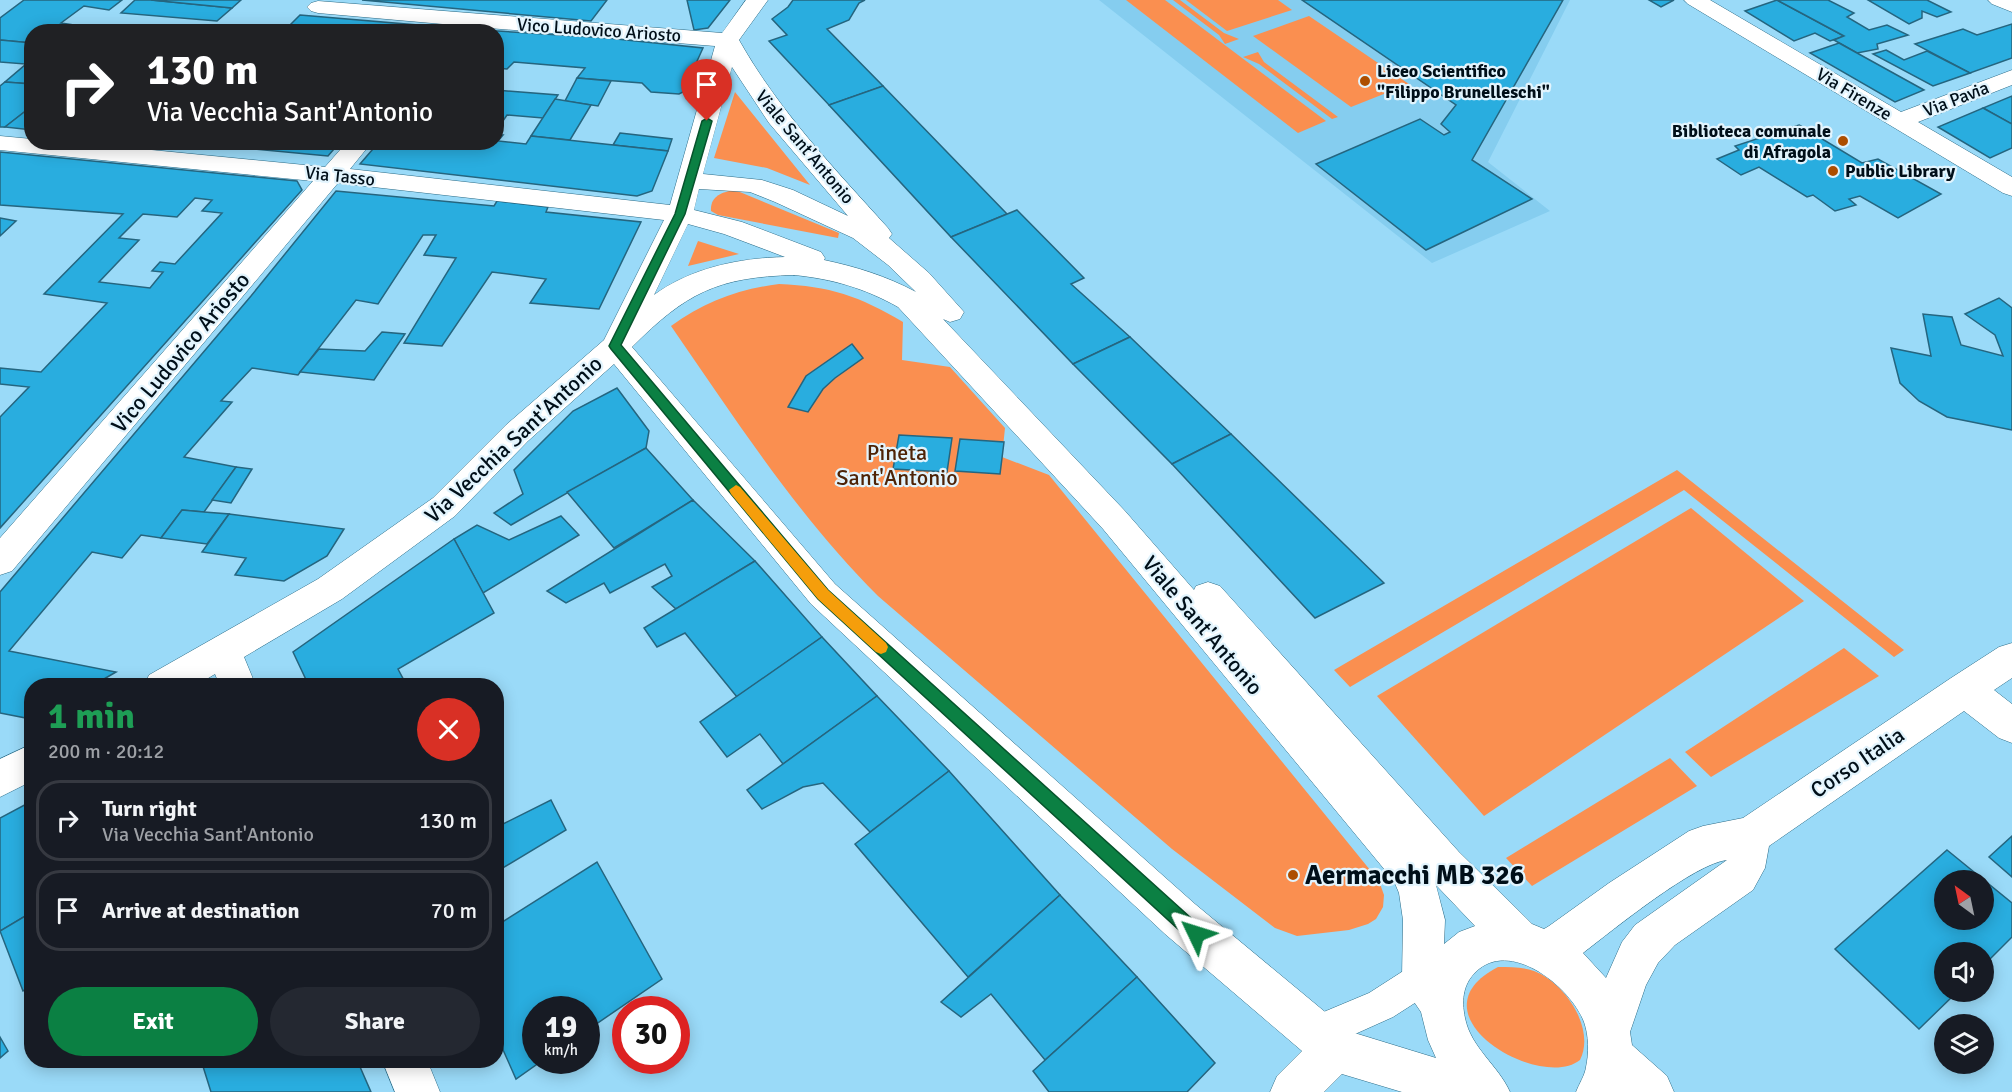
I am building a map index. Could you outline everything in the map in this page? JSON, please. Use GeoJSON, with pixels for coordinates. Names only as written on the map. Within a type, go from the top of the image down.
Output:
{"type":"FeatureCollection","features":[{"type":"Feature","properties":{"kind":"street"},"geometry":{"type":"LineString","coordinates":[[728,40],[758,0]]}},
{"type":"Feature","properties":{"kind":"street"},"geometry":{"type":"LineString","coordinates":[[1702,4],[1736,0]]}},
{"type":"Feature","properties":{"kind":"street"},"geometry":{"type":"LineString","coordinates":[[1999,0],[2012,6]]}},
{"type":"Feature","properties":{"kind":"street","name":"Via Firenze"},"geometry":{"type":"LineString","coordinates":[[1702,4],[2012,188]]}},
{"type":"Feature","properties":{"kind":"street","name":"Vico Ludovico Ariosto"},"geometry":{"type":"LineString","coordinates":[[318,7],[450,24]]}},
{"type":"Feature","properties":{"kind":"street","name":"Vico Ludovico Ariosto"},"geometry":{"type":"LineString","coordinates":[[504,28],[728,40]]}},
{"type":"Feature","properties":{"kind":"street","name":"Via Vecchia Sant'Antonio"},"geometry":{"type":"LineString","coordinates":[[176,678],[330,590],[444,507],[517,433],[615,346],[680,214],[728,40]]}},
{"type":"Feature","properties":{"kind":"street","name":"Viale Sant'Antonio"},"geometry":{"type":"LineString","coordinates":[[728,40],[744,72],[775,116],[924,284],[1092,463],[1444,866],[1533,946],[1567,965],[1586,983],[1600,1005],[1605,1058]]}},
{"type":"Feature","properties":{"kind":"street","name":"Via Pavia"},"geometry":{"type":"LineString","coordinates":[[1900,121],[2012,77]]}},
{"type":"Feature","properties":{"kind":"street","name":"Via Tasso"},"geometry":{"type":"LineString","coordinates":[[0,143],[24,145]]}},
{"type":"Feature","properties":{"kind":"street","name":"Via Tasso"},"geometry":{"type":"LineString","coordinates":[[72,150],[331,175],[680,214]]}},
{"type":"Feature","properties":{"kind":"street","name":"Vico Ludovico Ariosto"},"geometry":{"type":"LineString","coordinates":[[0,561],[353,150]]}},
{"type":"Feature","properties":{"kind":"street","name":"Viale Sant'Antonio"},"geometry":{"type":"LineString","coordinates":[[690,181],[742,183],[784,196],[874,239],[924,284]]}},
{"type":"Feature","properties":{"kind":"street","name":"Viale Sant'Antonio"},"geometry":{"type":"LineString","coordinates":[[680,214],[733,228],[887,286],[908,300],[1114,520],[1408,867],[1419,893],[1432,991]]}},
{"type":"Feature","properties":{"kind":"street","name":"Viale Sant'Antonio"},"geometry":{"type":"LineString","coordinates":[[615,346],[673,296],[696,284],[734,272],[763,266],[814,267],[887,286]]}},
{"type":"Feature","properties":{"kind":"street"},"geometry":{"type":"LineString","coordinates":[[615,346],[823,594],[1180,919],[1325,1042],[1476,1092]]}},
{"type":"Feature","properties":{"kind":"street"},"geometry":{"type":"LineString","coordinates":[[223,651],[235,678]]}},
{"type":"Feature","properties":{"kind":"street","name":"Corso Italia"},"geometry":{"type":"LineString","coordinates":[[1533,946],[1564,941],[1623,897],[1703,845],[1751,835],[2012,657]]}},
{"type":"Feature","properties":{"kind":"street"},"geometry":{"type":"LineString","coordinates":[[1964,689],[2012,726]]}},
{"type":"Feature","properties":{"kind":"street"},"geometry":{"type":"LineString","coordinates":[[0,779],[24,766]]}},
{"type":"Feature","properties":{"kind":"street"},"geometry":{"type":"LineString","coordinates":[[1651,1092],[1605,1058],[1635,962],[1644,946],[1656,934],[1739,876],[1745,868],[1751,835]]}},
{"type":"Feature","properties":{"kind":"street"},"geometry":{"type":"LineString","coordinates":[[1487,1092],[1458,1059],[1445,1031],[1432,991],[1445,980],[1457,961],[1474,947],[1496,941],[1533,946]]}},
{"type":"Feature","properties":{"kind":"street"},"geometry":{"type":"LineString","coordinates":[[1293,1092],[1325,1042]]}},
{"type":"Feature","properties":{"kind":"street"},"geometry":{"type":"LineString","coordinates":[[408,1068],[418,1092]]}},
{"type":"Feature","properties":{"kind":"lane"},"geometry":{"type":"LineString","coordinates":[[1325,1042],[1381,1005],[1432,991]]}},
{"type":"Feature","properties":{"kind":"shaded area","name":"Liceo Scientifico \"Filippo Brunelleschi\""},"geometry":{"type":"Polygon","coordinates":[[[1099,0],[1570,0],[1488,162],[1550,211],[1432,263],[1099,0]]]}},
{"type":"Feature","properties":{"kind":"green space"},"geometry":{"type":"Polygon","coordinates":[[[1126,0],[1165,0],[1326,121],[1298,133],[1126,0]]]}},
{"type":"Feature","properties":{"kind":"green space"},"geometry":{"type":"Polygon","coordinates":[[[1173,0],[1180,0],[1224,33],[1239,39],[1225,44],[1219,35],[1173,0]]]}},
{"type":"Feature","properties":{"kind":"green space"},"geometry":{"type":"Polygon","coordinates":[[[1186,0],[1278,0],[1292,10],[1227,31],[1186,0]]]}},
{"type":"Feature","properties":{"kind":"green space"},"geometry":{"type":"Polygon","coordinates":[[[1309,16],[1409,84],[1351,107],[1253,36],[1309,16]]]}},
{"type":"Feature","properties":{"kind":"green space"},"geometry":{"type":"Polygon","coordinates":[[[1258,52],[1264,62],[1338,117],[1332,119],[1259,64],[1243,57],[1258,52]]]}},
{"type":"Feature","properties":{"kind":"green space"},"geometry":{"type":"Polygon","coordinates":[[[735,92],[810,185],[767,168],[714,158],[735,92]]]}},
{"type":"Feature","properties":{"kind":"green space"},"geometry":{"type":"Polygon","coordinates":[[[735,190],[839,233],[838,238],[718,215],[711,211],[715,198],[735,190]]]}},
{"type":"Feature","properties":{"kind":"green space"},"geometry":{"type":"Polygon","coordinates":[[[698,241],[739,254],[688,266],[698,241]]]}},
{"type":"Feature","properties":{"kind":"green space","name":"Pineta Sant'Antonio"},"geometry":{"type":"Polygon","coordinates":[[[779,284],[829,290],[872,305],[903,322],[902,360],[950,367],[1005,428],[1002,457],[1049,475],[1379,881],[1384,895],[1383,907],[1376,919],[1349,930],[1297,936],[1275,928],[1172,849],[878,596],[794,500],[671,326],[709,303],[750,289],[779,284]]]}},
{"type":"Feature","properties":{"kind":"green space"},"geometry":{"type":"Polygon","coordinates":[[[1677,470],[1904,650],[1894,657],[1684,490],[1350,687],[1334,670],[1677,470]]]}},
{"type":"Feature","properties":{"kind":"green space"},"geometry":{"type":"Polygon","coordinates":[[[1691,508],[1804,601],[1484,816],[1377,696],[1691,508]]]}},
{"type":"Feature","properties":{"kind":"green space"},"geometry":{"type":"Polygon","coordinates":[[[1844,648],[1879,676],[1711,777],[1685,752],[1844,648]]]}},
{"type":"Feature","properties":{"kind":"green space"},"geometry":{"type":"Polygon","coordinates":[[[1670,758],[1697,786],[1532,886],[1506,858],[1670,758]]]}},
{"type":"Feature","properties":{"kind":"green space"},"geometry":{"type":"Polygon","coordinates":[[[1498,967],[1534,971],[1556,985],[1566,996],[1574,1008],[1584,1034],[1584,1047],[1580,1060],[1561,1067],[1538,1066],[1512,1057],[1490,1043],[1473,1026],[1467,1006],[1474,986],[1498,967]]]}},
{"type":"Feature","properties":{"kind":"building"},"geometry":{"type":"Polygon","coordinates":[[[24,0],[122,0],[109,10],[84,6],[61,23],[68,24],[24,24],[24,42],[0,40],[0,18],[24,0]]]}},
{"type":"Feature","properties":{"kind":"building"},"geometry":{"type":"Polygon","coordinates":[[[135,0],[232,8],[217,21],[121,13],[135,0]]]}},
{"type":"Feature","properties":{"kind":"building"},"geometry":{"type":"Polygon","coordinates":[[[151,0],[241,0],[232,8],[151,0]]]}},
{"type":"Feature","properties":{"kind":"building"},"geometry":{"type":"Polygon","coordinates":[[[362,0],[607,0],[591,21],[362,0]]]}},
{"type":"Feature","properties":{"kind":"building"},"geometry":{"type":"Polygon","coordinates":[[[687,0],[730,0],[708,28],[694,30],[687,0]]]}},
{"type":"Feature","properties":{"kind":"building"},"geometry":{"type":"Polygon","coordinates":[[[793,0],[865,0],[859,3],[849,20],[827,29],[883,86],[829,105],[769,41],[787,35],[772,19],[788,7],[793,0]]]}},
{"type":"Feature","properties":{"kind":"building"},"geometry":{"type":"Polygon","coordinates":[[[1302,0],[1563,0],[1472,160],[1532,199],[1426,250],[1316,164],[1420,119],[1444,135],[1450,132],[1441,124],[1456,105],[1302,0]]]}},
{"type":"Feature","properties":{"kind":"building"},"geometry":{"type":"Polygon","coordinates":[[[1649,0],[1674,0],[1661,7],[1649,0]]]}},
{"type":"Feature","properties":{"kind":"building"},"geometry":{"type":"Polygon","coordinates":[[[1777,0],[1844,36],[1830,41],[1815,33],[1794,41],[1745,11],[1777,0]]]}},
{"type":"Feature","properties":{"kind":"building"},"geometry":{"type":"Polygon","coordinates":[[[1777,0],[1828,0],[1854,13],[1847,17],[1869,30],[1887,25],[1908,35],[1877,44],[1878,49],[1857,53],[1834,40],[1844,36],[1777,0]]]}},
{"type":"Feature","properties":{"kind":"building"},"geometry":{"type":"Polygon","coordinates":[[[1868,0],[1927,0],[1951,12],[1937,17],[1922,11],[1922,18],[1909,24],[1868,0]]]}},
{"type":"Feature","properties":{"kind":"building"},"geometry":{"type":"Polygon","coordinates":[[[300,15],[406,24],[291,24],[300,15]]]}},
{"type":"Feature","properties":{"kind":"building"},"geometry":{"type":"Polygon","coordinates":[[[2012,24],[2012,58],[1970,73],[1915,44],[1963,29],[1977,35],[2012,24]]]}},
{"type":"Feature","properties":{"kind":"building"},"geometry":{"type":"Polygon","coordinates":[[[504,31],[607,38],[703,48],[683,92],[679,94],[651,92],[642,83],[577,78],[585,68],[514,62],[507,69],[504,69],[504,31]]]}},
{"type":"Feature","properties":{"kind":"building"},"geometry":{"type":"Polygon","coordinates":[[[0,40],[24,42],[24,64],[0,62],[0,40]]]}},
{"type":"Feature","properties":{"kind":"building"},"geometry":{"type":"Polygon","coordinates":[[[1839,43],[1924,90],[1895,102],[1810,53],[1839,43]]]}},
{"type":"Feature","properties":{"kind":"building"},"geometry":{"type":"Polygon","coordinates":[[[1886,50],[1904,60],[1927,51],[1970,73],[1933,86],[1873,54],[1886,50]]]}},
{"type":"Feature","properties":{"kind":"building"},"geometry":{"type":"Polygon","coordinates":[[[24,66],[24,83],[5,82],[24,66]]]}},
{"type":"Feature","properties":{"kind":"building"},"geometry":{"type":"Polygon","coordinates":[[[577,78],[611,81],[598,106],[565,101],[577,78]]]}},
{"type":"Feature","properties":{"kind":"building"},"geometry":{"type":"Polygon","coordinates":[[[5,82],[24,83],[24,112],[5,127],[0,127],[0,86],[5,82]]]}},
{"type":"Feature","properties":{"kind":"building"},"geometry":{"type":"Polygon","coordinates":[[[883,86],[1007,214],[951,237],[829,105],[883,86]]]}},
{"type":"Feature","properties":{"kind":"building"},"geometry":{"type":"Polygon","coordinates":[[[504,91],[558,95],[543,118],[507,115],[504,119],[504,91]]]}},
{"type":"Feature","properties":{"kind":"building"},"geometry":{"type":"Polygon","coordinates":[[[2012,96],[2012,124],[1983,108],[2012,96]]]}},
{"type":"Feature","properties":{"kind":"building"},"geometry":{"type":"Polygon","coordinates":[[[555,99],[591,105],[570,140],[531,136],[555,99]]]}},
{"type":"Feature","properties":{"kind":"building"},"geometry":{"type":"Polygon","coordinates":[[[1983,108],[2012,124],[2012,148],[1990,158],[1938,127],[1983,108]]]}},
{"type":"Feature","properties":{"kind":"building"},"geometry":{"type":"Polygon","coordinates":[[[24,112],[24,129],[5,127],[24,112]]]}},
{"type":"Feature","properties":{"kind":"building","name":"Public Library"},"geometry":{"type":"Polygon","coordinates":[[[1799,125],[1862,163],[1878,159],[1941,194],[1898,218],[1860,196],[1849,199],[1856,205],[1835,211],[1813,195],[1807,197],[1759,167],[1741,175],[1717,159],[1739,150],[1735,146],[1799,125]]]}},
{"type":"Feature","properties":{"kind":"building"},"geometry":{"type":"Polygon","coordinates":[[[620,133],[672,139],[668,151],[613,145],[620,133]]]}},
{"type":"Feature","properties":{"kind":"building"},"geometry":{"type":"Polygon","coordinates":[[[531,136],[668,151],[652,191],[637,196],[360,164],[372,150],[504,150],[504,142],[526,144],[531,136]]]}},
{"type":"Feature","properties":{"kind":"building"},"geometry":{"type":"Polygon","coordinates":[[[264,150],[333,150],[328,156],[264,150]]]}},
{"type":"Feature","properties":{"kind":"building"},"geometry":{"type":"Polygon","coordinates":[[[0,152],[297,181],[302,190],[0,528],[0,417],[29,387],[0,384],[0,368],[41,372],[107,303],[44,294],[123,214],[0,205],[0,152]],[[195,198],[177,217],[143,214],[119,238],[139,240],[99,282],[150,288],[163,272],[152,271],[160,262],[175,264],[222,213],[202,211],[212,200],[195,198]]]}},
{"type":"Feature","properties":{"kind":"building"},"geometry":{"type":"Polygon","coordinates":[[[336,191],[494,206],[497,201],[548,207],[546,212],[641,222],[599,309],[530,303],[546,279],[492,272],[442,346],[404,343],[456,258],[424,255],[436,235],[423,235],[378,304],[356,300],[298,375],[252,368],[221,401],[232,402],[184,457],[236,467],[204,512],[182,510],[161,538],[141,535],[122,558],[92,552],[9,651],[116,672],[106,678],[24,678],[24,718],[0,713],[0,592],[251,296],[336,191]]]}},
{"type":"Feature","properties":{"kind":"building"},"geometry":{"type":"Polygon","coordinates":[[[1017,210],[1084,278],[1071,284],[1130,337],[1073,364],[951,237],[1017,210]]]}},
{"type":"Feature","properties":{"kind":"building"},"geometry":{"type":"Polygon","coordinates":[[[0,218],[16,221],[0,236],[0,218]]]}},
{"type":"Feature","properties":{"kind":"building"},"geometry":{"type":"Polygon","coordinates":[[[1999,298],[2012,308],[2012,430],[1947,417],[1919,401],[1900,383],[1891,348],[1931,356],[1923,314],[1952,317],[1961,345],[2003,356],[1995,335],[1965,314],[1999,298]]]}},
{"type":"Feature","properties":{"kind":"building"},"geometry":{"type":"Polygon","coordinates":[[[382,332],[405,334],[374,380],[300,372],[319,349],[365,351],[382,332]]]}},
{"type":"Feature","properties":{"kind":"building"},"geometry":{"type":"Polygon","coordinates":[[[1130,337],[1231,434],[1172,464],[1073,364],[1130,337]]]}},
{"type":"Feature","properties":{"kind":"building"},"geometry":{"type":"Polygon","coordinates":[[[852,344],[863,358],[823,389],[808,412],[788,407],[806,376],[852,344]]]}},
{"type":"Feature","properties":{"kind":"building"},"geometry":{"type":"Polygon","coordinates":[[[617,388],[649,431],[646,448],[511,525],[494,513],[523,494],[514,470],[573,411],[617,388]]]}},
{"type":"Feature","properties":{"kind":"building"},"geometry":{"type":"Polygon","coordinates":[[[1231,434],[1384,583],[1315,618],[1172,464],[1231,434]]]}},
{"type":"Feature","properties":{"kind":"building"},"geometry":{"type":"Polygon","coordinates":[[[899,435],[952,438],[947,472],[893,469],[899,435]]]}},
{"type":"Feature","properties":{"kind":"building"},"geometry":{"type":"Polygon","coordinates":[[[960,439],[1004,442],[1000,474],[955,471],[960,439]]]}},
{"type":"Feature","properties":{"kind":"building"},"geometry":{"type":"Polygon","coordinates":[[[646,448],[693,500],[614,548],[567,492],[646,448]]]}},
{"type":"Feature","properties":{"kind":"building"},"geometry":{"type":"Polygon","coordinates":[[[236,467],[252,469],[231,503],[212,500],[236,467]]]}},
{"type":"Feature","properties":{"kind":"building"},"geometry":{"type":"Polygon","coordinates":[[[693,500],[755,561],[676,609],[652,587],[672,576],[665,564],[610,593],[604,583],[566,603],[547,591],[693,500]]]}},
{"type":"Feature","properties":{"kind":"building"},"geometry":{"type":"Polygon","coordinates":[[[182,510],[229,514],[207,544],[161,538],[182,510]]]}},
{"type":"Feature","properties":{"kind":"building"},"geometry":{"type":"Polygon","coordinates":[[[229,514],[344,529],[327,556],[284,581],[235,575],[246,558],[202,552],[229,514]]]}},
{"type":"Feature","properties":{"kind":"building"},"geometry":{"type":"Polygon","coordinates":[[[561,516],[579,535],[483,593],[454,539],[477,525],[509,540],[561,516]]]}},
{"type":"Feature","properties":{"kind":"building"},"geometry":{"type":"Polygon","coordinates":[[[454,539],[494,613],[398,669],[403,678],[305,678],[293,652],[454,539]]]}},
{"type":"Feature","properties":{"kind":"building"},"geometry":{"type":"Polygon","coordinates":[[[755,561],[822,637],[737,697],[685,633],[657,647],[644,628],[755,561]]]}},
{"type":"Feature","properties":{"kind":"building"},"geometry":{"type":"Polygon","coordinates":[[[822,637],[877,696],[783,764],[760,734],[727,757],[700,722],[822,637]]]}},
{"type":"Feature","properties":{"kind":"building"},"geometry":{"type":"Polygon","coordinates":[[[877,696],[949,771],[870,832],[823,783],[803,787],[762,809],[747,790],[877,696]]]}},
{"type":"Feature","properties":{"kind":"building"},"geometry":{"type":"Polygon","coordinates":[[[949,771],[1060,895],[968,977],[855,844],[949,771]]]}},
{"type":"Feature","properties":{"kind":"building"},"geometry":{"type":"Polygon","coordinates":[[[551,800],[566,830],[504,867],[504,824],[551,800]]]}},
{"type":"Feature","properties":{"kind":"building"},"geometry":{"type":"Polygon","coordinates":[[[24,805],[24,917],[0,931],[0,818],[24,805]]]}},
{"type":"Feature","properties":{"kind":"building"},"geometry":{"type":"Polygon","coordinates":[[[2012,836],[2012,877],[1989,857],[2012,836]]]}},
{"type":"Feature","properties":{"kind":"building"},"geometry":{"type":"Polygon","coordinates":[[[1947,850],[1972,870],[1934,870],[1934,930],[1994,930],[1994,888],[2012,903],[2012,937],[1994,955],[1994,942],[1934,942],[1934,1002],[1947,1002],[1919,1029],[1835,949],[1947,850]]]}},
{"type":"Feature","properties":{"kind":"building"},"geometry":{"type":"Polygon","coordinates":[[[597,862],[662,979],[637,996],[612,996],[612,1013],[600,1021],[600,996],[522,996],[523,1074],[516,1079],[504,1052],[504,921],[597,862]]]}},
{"type":"Feature","properties":{"kind":"building"},"geometry":{"type":"Polygon","coordinates":[[[1060,895],[1137,977],[1045,1060],[991,994],[961,1017],[941,1002],[1060,895]]]}},
{"type":"Feature","properties":{"kind":"building"},"geometry":{"type":"Polygon","coordinates":[[[24,917],[23,991],[0,931],[24,917]]]}},
{"type":"Feature","properties":{"kind":"building"},"geometry":{"type":"Polygon","coordinates":[[[1137,977],[1215,1063],[1187,1092],[1049,1092],[1033,1071],[1137,977]]]}},
{"type":"Feature","properties":{"kind":"building"},"geometry":{"type":"Polygon","coordinates":[[[0,1037],[8,1051],[0,1058],[0,1037]]]}},
{"type":"Feature","properties":{"kind":"building"},"geometry":{"type":"Polygon","coordinates":[[[204,1068],[360,1068],[371,1092],[211,1092],[204,1068]]]}},
{"type":"Feature","properties":{"kind":"slow traffic"},"geometry":{"type":"LineString","coordinates":[[736,490],[823,594],[881,647]]}},
{"type":"Feature","properties":{"kind":"place","name":"Liceo Scientifico \"Filippo Brunelleschi\""},"geometry":{"type":"Point","coordinates":[1365,81]}},
{"type":"Feature","properties":{"kind":"place","name":"Biblioteca comunale di Afragola"},"geometry":{"type":"Point","coordinates":[1843,141]}},
{"type":"Feature","properties":{"kind":"place","name":"Public Library"},"geometry":{"type":"Point","coordinates":[1833,171]}},
{"type":"Feature","properties":{"kind":"place","name":"Aermacchi MB 326"},"geometry":{"type":"Point","coordinates":[1293,875]}},
{"type":"Feature","properties":{"kind":"route"},"geometry":{"type":"LineString","coordinates":[[707,121],[680,214],[615,346],[823,594],[1196,934]]}}]}
